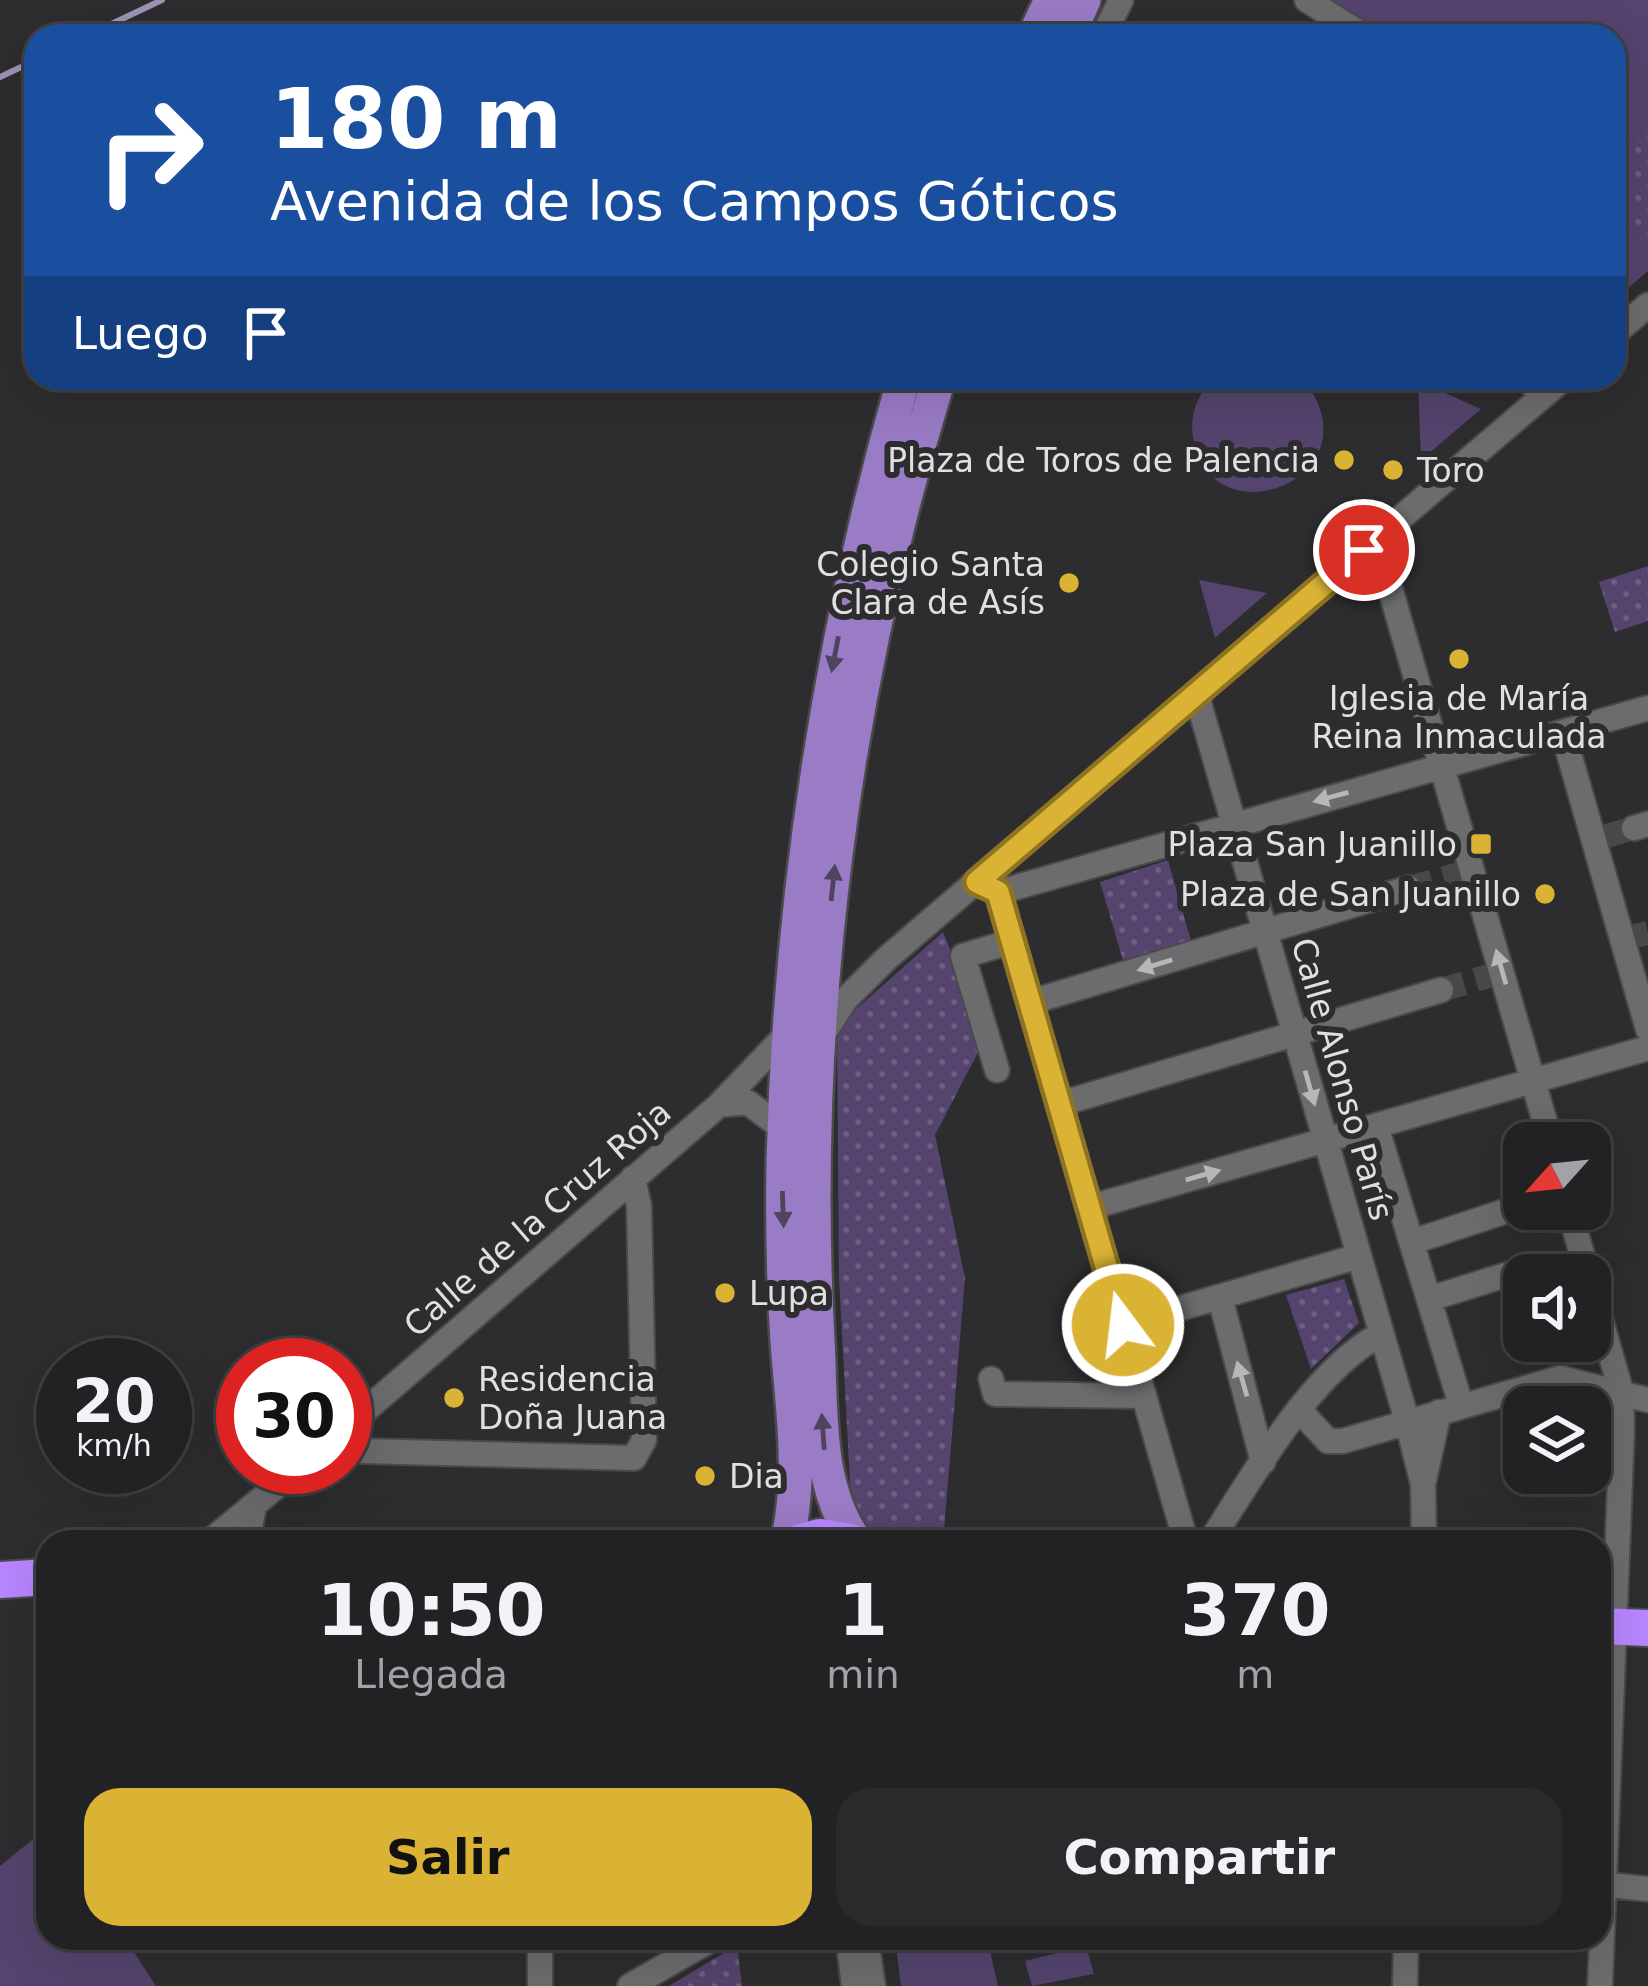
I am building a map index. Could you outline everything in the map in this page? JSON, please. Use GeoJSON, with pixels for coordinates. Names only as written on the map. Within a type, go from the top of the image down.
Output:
{"type":"FeatureCollection","features":[{"type":"Feature","properties":{"kind":"highway"},"geometry":{"type":"LineString","coordinates":[[0,1578],[36,1577]]}},
{"type":"Feature","properties":{"kind":"main road"},"geometry":{"type":"LineString","coordinates":[[847,1530],[830,1492],[823,1437],[803,1038],[800,872],[848,588],[901,390]]}},
{"type":"Feature","properties":{"kind":"main road"},"geometry":{"type":"LineString","coordinates":[[788,1530],[797,1456],[787,1340],[784,1129],[826,952],[842,797],[860,691],[893,535],[935,390]]}},
{"type":"Feature","properties":{"kind":"street"},"geometry":{"type":"LineString","coordinates":[[1307,0],[1345,24]]}},
{"type":"Feature","properties":{"kind":"street","name":"Calle de la Cruz Roja"},"geometry":{"type":"LineString","coordinates":[[372,1406],[718,1105],[831,1017],[871,973],[988,887],[1196,693],[1396,523],[1531,390]]}},
{"type":"Feature","properties":{"kind":"street"},"geometry":{"type":"LineString","coordinates":[[1385,571],[1396,523]]}},
{"type":"Feature","properties":{"kind":"street"},"geometry":{"type":"LineString","coordinates":[[1364,550],[1385,571],[1545,1122]]}},
{"type":"Feature","properties":{"kind":"street","name":"Calle Alonso París"},"geometry":{"type":"LineString","coordinates":[[1196,693],[1407,1421],[1424,1484],[1424,1530]]}},
{"type":"Feature","properties":{"kind":"street"},"geometry":{"type":"LineString","coordinates":[[1183,1530],[1013,940],[988,887],[1648,708]]}},
{"type":"Feature","properties":{"kind":"street"},"geometry":{"type":"LineString","coordinates":[[1564,734],[1627,939],[1648,1029]]}},
{"type":"Feature","properties":{"kind":"street"},"geometry":{"type":"LineString","coordinates":[[1031,1002],[1409,888]]}},
{"type":"Feature","properties":{"kind":"street"},"geometry":{"type":"LineString","coordinates":[[997,1070],[963,956],[1013,940]]}},
{"type":"Feature","properties":{"kind":"street"},"geometry":{"type":"LineString","coordinates":[[826,952],[852,975],[871,973]]}},
{"type":"Feature","properties":{"kind":"street"},"geometry":{"type":"LineString","coordinates":[[1060,1104],[1441,990]]}},
{"type":"Feature","properties":{"kind":"street"},"geometry":{"type":"LineString","coordinates":[[1091,1207],[1648,1048]]}},
{"type":"Feature","properties":{"kind":"street","name":"Calle de la Cruz Roja"},"geometry":{"type":"LineString","coordinates":[[718,1105],[746,1102],[784,1129]]}},
{"type":"Feature","properties":{"kind":"street"},"geometry":{"type":"LineString","coordinates":[[1376,1126],[1429,1299],[1450,1408]]}},
{"type":"Feature","properties":{"kind":"street"},"geometry":{"type":"LineString","coordinates":[[372,1452],[634,1458],[644,1440],[639,1206],[633,1178]]}},
{"type":"Feature","properties":{"kind":"street"},"geometry":{"type":"LineString","coordinates":[[1412,1242],[1503,1212]]}},
{"type":"Feature","properties":{"kind":"street"},"geometry":{"type":"LineString","coordinates":[[1123,1325],[1359,1256]]}},
{"type":"Feature","properties":{"kind":"street"},"geometry":{"type":"LineString","coordinates":[[1429,1299],[1503,1276]]}},
{"type":"Feature","properties":{"kind":"street"},"geometry":{"type":"LineString","coordinates":[[1220,1297],[1263,1462]]}},
{"type":"Feature","properties":{"kind":"street"},"geometry":{"type":"LineString","coordinates":[[1218,1530],[1300,1411],[1356,1347],[1381,1334]]}},
{"type":"Feature","properties":{"kind":"street"},"geometry":{"type":"LineString","coordinates":[[1611,1356],[1621,1391],[1620,1627],[1611,1756]]}},
{"type":"Feature","properties":{"kind":"street"},"geometry":{"type":"LineString","coordinates":[[1300,1411],[1328,1441],[1343,1442],[1560,1378],[1648,1400]]}},
{"type":"Feature","properties":{"kind":"street"},"geometry":{"type":"LineString","coordinates":[[991,1379],[995,1394],[1144,1396]]}},
{"type":"Feature","properties":{"kind":"street","name":"Calle Alonso París"},"geometry":{"type":"LineString","coordinates":[[1424,1484],[1450,1408]]}},
{"type":"Feature","properties":{"kind":"street"},"geometry":{"type":"LineString","coordinates":[[227,1530],[269,1494]]}},
{"type":"Feature","properties":{"kind":"street"},"geometry":{"type":"LineString","coordinates":[[249,1530],[254,1507]]}},
{"type":"Feature","properties":{"kind":"street"},"geometry":{"type":"LineString","coordinates":[[1611,1885],[1648,1889]]}},
{"type":"Feature","properties":{"kind":"street"},"geometry":{"type":"LineString","coordinates":[[540,1950],[540,1986]]}},
{"type":"Feature","properties":{"kind":"street"},"geometry":{"type":"LineString","coordinates":[[630,1986],[693,1950]]}},
{"type":"Feature","properties":{"kind":"street"},"geometry":{"type":"LineString","coordinates":[[850,1950],[854,1986]]}},
{"type":"Feature","properties":{"kind":"street"},"geometry":{"type":"LineString","coordinates":[[868,1950],[873,1986]]}},
{"type":"Feature","properties":{"kind":"street"},"geometry":{"type":"LineString","coordinates":[[1405,1986],[1406,1950]]}},
{"type":"Feature","properties":{"kind":"street"},"geometry":{"type":"LineString","coordinates":[[1600,1986],[1601,1950]]}},
{"type":"Feature","properties":{"kind":"shaded area"},"geometry":{"type":"Polygon","coordinates":[[[1330,0],[1648,0],[1648,125],[1626,144],[1626,24],[1368,24],[1330,0]]]}},
{"type":"Feature","properties":{"kind":"shaded area"},"geometry":{"type":"Polygon","coordinates":[[[1648,125],[1648,250],[1626,227],[1626,144],[1648,125]]]}},
{"type":"Feature","properties":{"kind":"shaded area"},"geometry":{"type":"Polygon","coordinates":[[[1626,227],[1648,250],[1648,271],[1626,290],[1626,227]]]}},
{"type":"Feature","properties":{"kind":"shaded area"},"geometry":{"type":"Polygon","coordinates":[[[1205,390],[1309,390],[1321,413],[1322,444],[1308,469],[1284,485],[1256,492],[1229,487],[1206,470],[1193,437],[1199,398],[1205,390]]]}},
{"type":"Feature","properties":{"kind":"shaded area"},"geometry":{"type":"Polygon","coordinates":[[[1418,390],[1438,390],[1481,409],[1421,460],[1418,390]]]}},
{"type":"Feature","properties":{"kind":"shaded area"},"geometry":{"type":"Polygon","coordinates":[[[1648,566],[1648,621],[1615,632],[1599,582],[1648,566]]]}},
{"type":"Feature","properties":{"kind":"shaded area"},"geometry":{"type":"Polygon","coordinates":[[[1199,580],[1267,593],[1215,638],[1199,580]]]}},
{"type":"Feature","properties":{"kind":"shaded area"},"geometry":{"type":"Polygon","coordinates":[[[1168,860],[1193,948],[1124,964],[1100,882],[1168,860]]]}},
{"type":"Feature","properties":{"kind":"shaded area"},"geometry":{"type":"Polygon","coordinates":[[[943,932],[986,1037],[935,1135],[965,1278],[944,1530],[867,1530],[851,1501],[839,1278],[837,1026],[943,932]]]}},
{"type":"Feature","properties":{"kind":"shaded area"},"geometry":{"type":"Polygon","coordinates":[[[1344,1279],[1359,1323],[1311,1369],[1286,1295],[1344,1279]]]}},
{"type":"Feature","properties":{"kind":"shaded area"},"geometry":{"type":"Polygon","coordinates":[[[36,1837],[36,1950],[133,1950],[156,1986],[0,1986],[0,1866],[36,1837]]]}},
{"type":"Feature","properties":{"kind":"shaded area"},"geometry":{"type":"Polygon","coordinates":[[[729,1950],[738,1950],[742,1986],[669,1986],[729,1950]]]}},
{"type":"Feature","properties":{"kind":"shaded area"},"geometry":{"type":"Polygon","coordinates":[[[896,1950],[990,1950],[998,1986],[901,1986],[896,1950]]]}},
{"type":"Feature","properties":{"kind":"shaded area"},"geometry":{"type":"Polygon","coordinates":[[[1087,1950],[1094,1974],[1032,1986],[1025,1961],[1087,1950]]]}},
{"type":"Feature","properties":{"kind":"waterway"},"geometry":{"type":"LineString","coordinates":[[111,24],[162,0]]}},
{"type":"Feature","properties":{"kind":"waterway"},"geometry":{"type":"LineString","coordinates":[[0,77],[24,66]]}},
{"type":"Feature","properties":{"kind":"tunnel"},"geometry":{"type":"LineString","coordinates":[[1603,837],[1634,828]]}},
{"type":"Feature","properties":{"kind":"tunnel"},"geometry":{"type":"LineString","coordinates":[[1409,888],[1473,870]]}},
{"type":"Feature","properties":{"kind":"tunnel"},"geometry":{"type":"LineString","coordinates":[[1632,937],[1648,933]]}},
{"type":"Feature","properties":{"kind":"tunnel"},"geometry":{"type":"LineString","coordinates":[[1441,990],[1502,972]]}},
{"type":"Feature","properties":{"kind":"place","name":"Plaza de Toros de Palencia"},"geometry":{"type":"Point","coordinates":[1344,460]}},
{"type":"Feature","properties":{"kind":"place","name":"Toro"},"geometry":{"type":"Point","coordinates":[1393,470]}},
{"type":"Feature","properties":{"kind":"place","name":"Colegio Santa Clara de Asís"},"geometry":{"type":"Point","coordinates":[1069,583]}},
{"type":"Feature","properties":{"kind":"place","name":"Iglesia de María Reina Inmaculada"},"geometry":{"type":"Point","coordinates":[1459,659]}},
{"type":"Feature","properties":{"kind":"place","name":"Plaza San Juanillo"},"geometry":{"type":"Point","coordinates":[1481,844]}},
{"type":"Feature","properties":{"kind":"place","name":"Plaza de San Juanillo"},"geometry":{"type":"Point","coordinates":[1545,894]}},
{"type":"Feature","properties":{"kind":"place","name":"Lupa"},"geometry":{"type":"Point","coordinates":[725,1293]}},
{"type":"Feature","properties":{"kind":"place","name":"Residencia Doña Juana"},"geometry":{"type":"Point","coordinates":[454,1398]}},
{"type":"Feature","properties":{"kind":"place","name":"Dia"},"geometry":{"type":"Point","coordinates":[705,1476]}},
{"type":"Feature","properties":{"kind":"route"},"geometry":{"type":"LineString","coordinates":[[1123,1325],[998,892],[977,882],[1364,550]]}}]}
